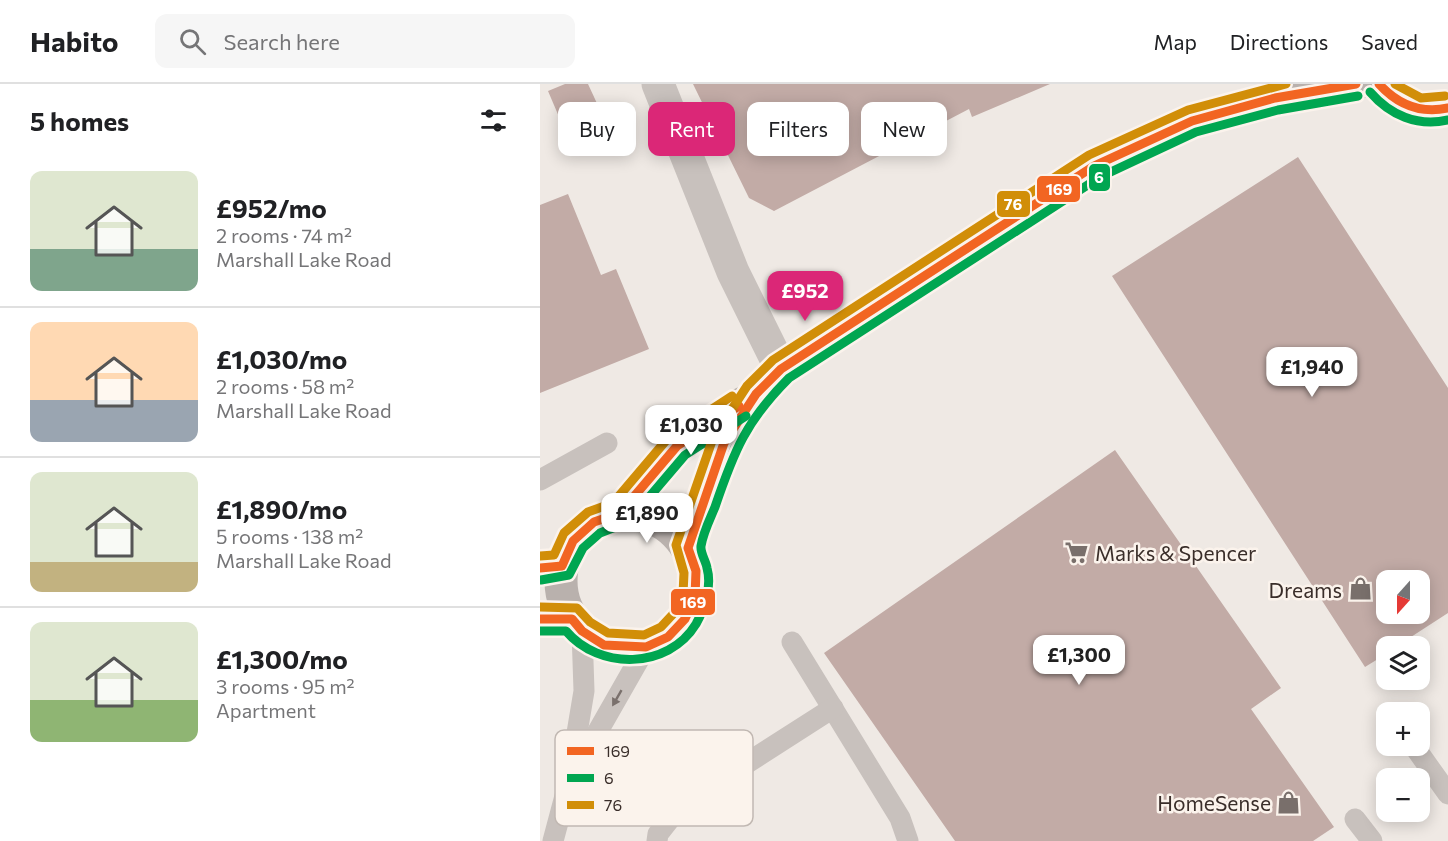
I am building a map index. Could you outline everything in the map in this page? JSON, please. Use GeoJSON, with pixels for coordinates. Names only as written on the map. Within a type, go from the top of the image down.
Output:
{"type":"FeatureCollection","features":[{"type":"Feature","properties":{"kind":"main road"},"geometry":{"type":"LineString","coordinates":[[688,548],[724,442],[756,394],[781,369],[1094,166],[1192,121],[1275,98],[1356,84]]}},
{"type":"Feature","properties":{"kind":"main road"},"geometry":{"type":"LineString","coordinates":[[1379,84],[1394,99],[1405,105],[1416,109],[1446,112]]}},
{"type":"Feature","properties":{"kind":"main road"},"geometry":{"type":"LineString","coordinates":[[620,513],[677,446],[756,394]]}},
{"type":"Feature","properties":{"kind":"main road"},"geometry":{"type":"LineString","coordinates":[[620,513],[659,520],[688,548],[696,571],[695,597],[685,620],[668,637],[645,647],[604,645],[577,625],[551,567],[573,541],[594,522],[620,513]]}},
{"type":"Feature","properties":{"kind":"main road"},"geometry":{"type":"LineString","coordinates":[[540,619],[577,625]]}},
{"type":"Feature","properties":{"kind":"street"},"geometry":{"type":"LineString","coordinates":[[658,84],[733,272],[781,369]]}},
{"type":"Feature","properties":{"kind":"lane"},"geometry":{"type":"LineString","coordinates":[[540,480],[607,443]]}},
{"type":"Feature","properties":{"kind":"lane"},"geometry":{"type":"LineString","coordinates":[[577,625],[584,691],[578,730]]}},
{"type":"Feature","properties":{"kind":"lane"},"geometry":{"type":"LineString","coordinates":[[792,642],[900,818],[908,841]]}},
{"type":"Feature","properties":{"kind":"lane"},"geometry":{"type":"LineString","coordinates":[[598,730],[645,647]]}},
{"type":"Feature","properties":{"kind":"lane"},"geometry":{"type":"LineString","coordinates":[[753,759],[833,708]]}},
{"type":"Feature","properties":{"kind":"lane"},"geometry":{"type":"LineString","coordinates":[[1421,756],[1448,794]]}},
{"type":"Feature","properties":{"kind":"lane"},"geometry":{"type":"LineString","coordinates":[[549,829],[555,815]]}},
{"type":"Feature","properties":{"kind":"lane"},"geometry":{"type":"LineString","coordinates":[[1355,819],[1372,841]]}},
{"type":"Feature","properties":{"kind":"lane"},"geometry":{"type":"LineString","coordinates":[[657,841],[658,834],[664,826]]}},
{"type":"Feature","properties":{"kind":"building"},"geometry":{"type":"Polygon","coordinates":[[[565,84],[588,84],[596,102],[558,102],[558,114],[548,91],[565,84]]]}},
{"type":"Feature","properties":{"kind":"building"},"geometry":{"type":"Polygon","coordinates":[[[693,84],[1050,84],[972,117],[969,109],[947,121],[947,102],[861,102],[861,156],[879,156],[774,211],[749,198],[728,156],[735,156],[735,102],[702,102],[693,84]]]}},
{"type":"Feature","properties":{"kind":"building"},"geometry":{"type":"Polygon","coordinates":[[[1298,157],[1448,388],[1448,613],[1412,636],[1376,636],[1376,660],[1365,667],[1112,276],[1298,157]]]}},
{"type":"Feature","properties":{"kind":"building"},"geometry":{"type":"Polygon","coordinates":[[[568,194],[601,275],[616,269],[649,349],[540,393],[540,205],[568,194]]]}},
{"type":"Feature","properties":{"kind":"building","name":"Marks & Spencer"},"geometry":{"type":"Polygon","coordinates":[[[1115,450],[1281,688],[1251,709],[1334,827],[1313,841],[955,841],[824,653],[1115,450]]]}},
{"type":"Feature","properties":{"kind":"transit line","name":"76"},"geometry":{"type":"LineString","coordinates":[[540,607],[577,608],[590,622],[608,633],[644,635],[661,627],[675,612],[683,594],[684,573],[676,545],[713,438],[747,386],[773,360],[1089,155],[1188,110],[1286,84]]}},
{"type":"Feature","properties":{"kind":"transit line","name":"169"},"geometry":{"type":"LineString","coordinates":[[540,619],[572,619],[582,631],[604,645],[646,647],[668,637],[685,619],[695,597],[696,571],[688,548],[724,443],[756,394],[781,369],[1094,166],[1192,121],[1275,98],[1356,84]]}},
{"type":"Feature","properties":{"kind":"transit line","name":"169"},"geometry":{"type":"LineString","coordinates":[[1379,84],[1394,97],[1410,106],[1428,110],[1448,108]]}},
{"type":"Feature","properties":{"kind":"transit line","name":"76"},"geometry":{"type":"LineString","coordinates":[[1395,84],[1421,98],[1445,96]]}},
{"type":"Feature","properties":{"kind":"transit line","name":"6"},"geometry":{"type":"LineString","coordinates":[[1370,92],[1386,107],[1405,117],[1426,122],[1448,120]]}},
{"type":"Feature","properties":{"kind":"transit line","name":"6"},"geometry":{"type":"LineString","coordinates":[[540,631],[566,631],[580,644],[596,653],[614,658],[651,657],[669,650],[684,639],[696,624],[705,604],[709,582],[701,546],[735,453],[762,408],[789,378],[1100,177],[1196,132],[1278,110],[1358,96]]}},
{"type":"Feature","properties":{"kind":"transit line","name":"76"},"geometry":{"type":"LineString","coordinates":[[540,556],[554,555],[564,533],[588,512],[613,503],[669,437],[732,396]]}},
{"type":"Feature","properties":{"kind":"transit line","name":"169"},"geometry":{"type":"LineString","coordinates":[[540,568],[562,566],[573,541],[594,522],[620,513],[677,446],[739,406]]}},
{"type":"Feature","properties":{"kind":"transit line","name":"6"},"geometry":{"type":"LineString","coordinates":[[541,580],[569,575],[583,548],[600,533],[628,522],[685,455],[746,416]]}},
{"type":"Feature","properties":{"kind":"place","name":"Marks & Spencer"},"geometry":{"type":"Point","coordinates":[1077,552]}},
{"type":"Feature","properties":{"kind":"place","name":"Dreams"},"geometry":{"type":"Point","coordinates":[1360,589]}},
{"type":"Feature","properties":{"kind":"place","name":"HomeSense"},"geometry":{"type":"Point","coordinates":[1289,802]}}]}
